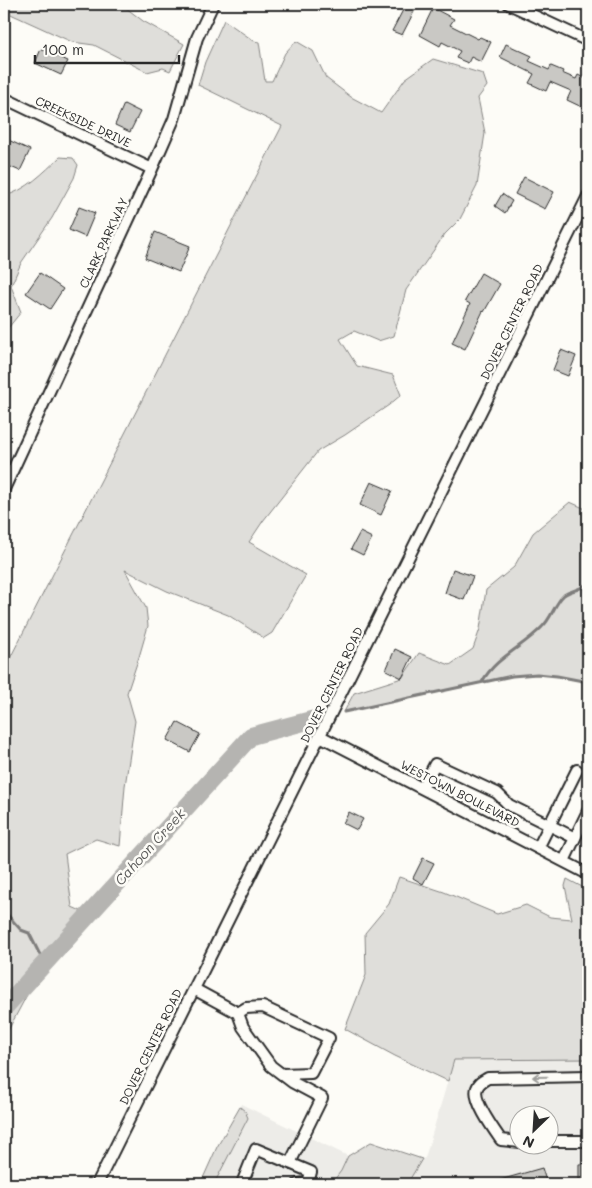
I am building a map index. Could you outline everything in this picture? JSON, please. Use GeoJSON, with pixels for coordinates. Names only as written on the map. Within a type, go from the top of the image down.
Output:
{"type":"FeatureCollection","features":[{"type":"Feature","properties":{"kind":"street","name":"CLARK PARKWAY"},"geometry":{"type":"LineString","coordinates":[[4,489],[174,119],[197,38],[213,4]]}},
{"type":"Feature","properties":{"kind":"street"},"geometry":{"type":"LineString","coordinates":[[509,4],[588,42]]}},
{"type":"Feature","properties":{"kind":"street","name":"CREEKSIDE DRIVE"},"geometry":{"type":"LineString","coordinates":[[4,98],[152,169]]}},
{"type":"Feature","properties":{"kind":"street","name":"DOVER CENTER ROAD"},"geometry":{"type":"LineString","coordinates":[[97,1184],[588,196]]}},
{"type":"Feature","properties":{"kind":"street","name":"WESTOWN BOULEVARD"},"geometry":{"type":"LineString","coordinates":[[320,736],[588,874]]}},
{"type":"Feature","properties":{"kind":"street"},"geometry":{"type":"LineString","coordinates":[[422,788],[435,764],[497,793],[509,805],[575,838]]}},
{"type":"Feature","properties":{"kind":"street"},"geometry":{"type":"LineString","coordinates":[[538,848],[577,770]]}},
{"type":"Feature","properties":{"kind":"street"},"geometry":{"type":"LineString","coordinates":[[564,861],[588,811]]}},
{"type":"Feature","properties":{"kind":"street"},"geometry":{"type":"LineString","coordinates":[[194,989],[238,1013],[243,1027],[271,1066],[292,1082],[322,1098],[290,1164]]}},
{"type":"Feature","properties":{"kind":"street"},"geometry":{"type":"LineString","coordinates":[[238,1013],[246,1008],[263,1007],[329,1038],[312,1073],[282,1074]]}},
{"type":"Feature","properties":{"kind":"street"},"geometry":{"type":"LineString","coordinates":[[510,1141],[501,1140],[478,1100],[476,1089],[480,1082],[488,1078],[588,1076]]}},
{"type":"Feature","properties":{"kind":"street"},"geometry":{"type":"LineString","coordinates":[[560,1141],[588,1141]]}},
{"type":"Feature","properties":{"kind":"street"},"geometry":{"type":"LineString","coordinates":[[243,1184],[256,1149],[311,1172],[308,1183],[298,1184]]}},
{"type":"Feature","properties":{"kind":"shaded area"},"geometry":{"type":"Polygon","coordinates":[[[4,4],[121,4],[143,21],[184,44],[170,71],[163,68],[147,72],[94,45],[72,42],[4,11],[4,4]]]}},
{"type":"Feature","properties":{"kind":"shaded area"},"geometry":{"type":"Polygon","coordinates":[[[224,20],[254,41],[259,42],[265,81],[272,81],[285,53],[296,41],[313,51],[326,78],[351,97],[381,113],[405,79],[433,59],[483,74],[487,86],[478,98],[485,133],[477,186],[460,219],[445,234],[406,290],[394,336],[378,341],[354,331],[340,339],[357,366],[393,375],[401,395],[345,435],[318,451],[263,521],[249,542],[306,575],[272,633],[264,638],[228,615],[167,591],[125,570],[146,608],[148,626],[127,693],[135,721],[125,786],[120,846],[96,839],[65,854],[72,907],[88,914],[44,963],[4,1038],[4,670],[282,126],[198,85],[205,62],[224,20]]]}},
{"type":"Feature","properties":{"kind":"shaded area"},"geometry":{"type":"Polygon","coordinates":[[[60,157],[73,158],[78,165],[74,178],[52,218],[21,263],[11,286],[21,312],[4,333],[4,196],[20,190],[41,175],[60,157]]]}},
{"type":"Feature","properties":{"kind":"shaded area"},"geometry":{"type":"Polygon","coordinates":[[[570,502],[588,510],[588,682],[537,674],[512,676],[344,712],[354,693],[402,678],[419,653],[450,665],[473,649],[480,629],[486,590],[514,567],[533,533],[570,502]]]}},
{"type":"Feature","properties":{"kind":"shaded area"},"geometry":{"type":"Polygon","coordinates":[[[399,877],[444,892],[497,914],[526,905],[550,917],[572,919],[565,886],[567,879],[588,890],[588,1059],[454,1060],[448,1081],[395,1056],[345,1029],[366,975],[365,933],[389,904],[399,877]]]}},
{"type":"Feature","properties":{"kind":"shaded area"},"geometry":{"type":"Polygon","coordinates":[[[588,1059],[588,1184],[205,1184],[241,1104],[348,1156],[371,1142],[422,1159],[425,1158],[454,1060],[588,1059]]]}},
{"type":"Feature","properties":{"kind":"shaded area"},"geometry":{"type":"Polygon","coordinates":[[[240,1107],[245,1111],[248,1118],[214,1184],[199,1184],[217,1147],[240,1107]]]}},
{"type":"Feature","properties":{"kind":"shaded area"},"geometry":{"type":"Polygon","coordinates":[[[371,1142],[422,1159],[407,1184],[331,1184],[341,1171],[348,1156],[371,1142]]]}},
{"type":"Feature","properties":{"kind":"building"},"geometry":{"type":"Polygon","coordinates":[[[390,4],[418,4],[402,35],[392,31],[403,10],[390,4]]]}},
{"type":"Feature","properties":{"kind":"building"},"geometry":{"type":"Polygon","coordinates":[[[433,8],[454,19],[450,25],[478,39],[480,37],[491,42],[481,62],[471,57],[468,63],[456,58],[460,51],[442,42],[440,46],[420,35],[433,8]]]}},
{"type":"Feature","properties":{"kind":"building"},"geometry":{"type":"Polygon","coordinates":[[[506,44],[532,56],[529,61],[549,70],[551,66],[576,79],[578,75],[588,80],[588,110],[567,100],[571,91],[550,82],[546,91],[529,83],[534,74],[500,57],[506,44]]]}},
{"type":"Feature","properties":{"kind":"building"},"geometry":{"type":"Polygon","coordinates":[[[41,49],[68,61],[61,75],[35,63],[41,49]]]}},
{"type":"Feature","properties":{"kind":"building"},"geometry":{"type":"Polygon","coordinates":[[[124,104],[140,112],[130,132],[115,125],[124,104]]]}},
{"type":"Feature","properties":{"kind":"building"},"geometry":{"type":"Polygon","coordinates":[[[4,138],[30,150],[20,171],[4,164],[4,138]]]}},
{"type":"Feature","properties":{"kind":"building"},"geometry":{"type":"Polygon","coordinates":[[[524,177],[554,192],[545,209],[515,194],[524,177]]]}},
{"type":"Feature","properties":{"kind":"building"},"geometry":{"type":"Polygon","coordinates":[[[502,194],[512,201],[505,213],[495,206],[502,194]]]}},
{"type":"Feature","properties":{"kind":"building"},"geometry":{"type":"Polygon","coordinates":[[[79,207],[95,213],[85,237],[69,230],[79,207]]]}},
{"type":"Feature","properties":{"kind":"building"},"geometry":{"type":"Polygon","coordinates":[[[155,232],[190,246],[179,272],[145,258],[155,232]]]}},
{"type":"Feature","properties":{"kind":"building"},"geometry":{"type":"Polygon","coordinates":[[[40,273],[63,289],[50,309],[26,293],[40,273]]]}},
{"type":"Feature","properties":{"kind":"building"},"geometry":{"type":"Polygon","coordinates":[[[481,273],[500,284],[483,311],[465,349],[452,343],[470,304],[465,301],[481,273]]]}},
{"type":"Feature","properties":{"kind":"building"},"geometry":{"type":"Polygon","coordinates":[[[561,350],[576,356],[568,376],[553,370],[561,350]]]}},
{"type":"Feature","properties":{"kind":"building"},"geometry":{"type":"Polygon","coordinates":[[[371,482],[392,491],[381,515],[360,505],[371,482]]]}},
{"type":"Feature","properties":{"kind":"building"},"geometry":{"type":"Polygon","coordinates":[[[360,532],[372,538],[363,555],[351,549],[360,532]]]}},
{"type":"Feature","properties":{"kind":"building"},"geometry":{"type":"Polygon","coordinates":[[[453,569],[473,576],[464,600],[445,593],[453,569]]]}},
{"type":"Feature","properties":{"kind":"building"},"geometry":{"type":"Polygon","coordinates":[[[395,649],[412,657],[402,678],[386,670],[395,649]]]}},
{"type":"Feature","properties":{"kind":"building"},"geometry":{"type":"Polygon","coordinates":[[[177,722],[200,734],[190,752],[167,740],[177,722]]]}},
{"type":"Feature","properties":{"kind":"building"},"geometry":{"type":"Polygon","coordinates":[[[349,812],[363,819],[357,830],[343,823],[349,812]]]}},
{"type":"Feature","properties":{"kind":"building"},"geometry":{"type":"Polygon","coordinates":[[[423,858],[434,863],[423,884],[413,878],[423,858]]]}},
{"type":"Feature","properties":{"kind":"building"},"geometry":{"type":"Polygon","coordinates":[[[588,1163],[588,1184],[579,1184],[579,1164],[588,1163]]]}},
{"type":"Feature","properties":{"kind":"building"},"geometry":{"type":"Polygon","coordinates":[[[542,1168],[547,1184],[493,1184],[493,1182],[542,1168]]]}},
{"type":"Feature","properties":{"kind":"waterway"},"geometry":{"type":"LineString","coordinates":[[482,682],[502,659],[535,634],[551,615],[564,595],[588,583]]}},
{"type":"Feature","properties":{"kind":"waterway","name":"Cahoon Creek"},"geometry":{"type":"LineString","coordinates":[[344,712],[512,676],[537,674],[588,682]]}},
{"type":"Feature","properties":{"kind":"waterway","name":"Cahoon Creek"},"geometry":{"type":"LineString","coordinates":[[4,1008],[251,736],[315,719]]}},
{"type":"Feature","properties":{"kind":"waterway"},"geometry":{"type":"LineString","coordinates":[[4,911],[21,930],[29,933],[44,963]]}}]}
